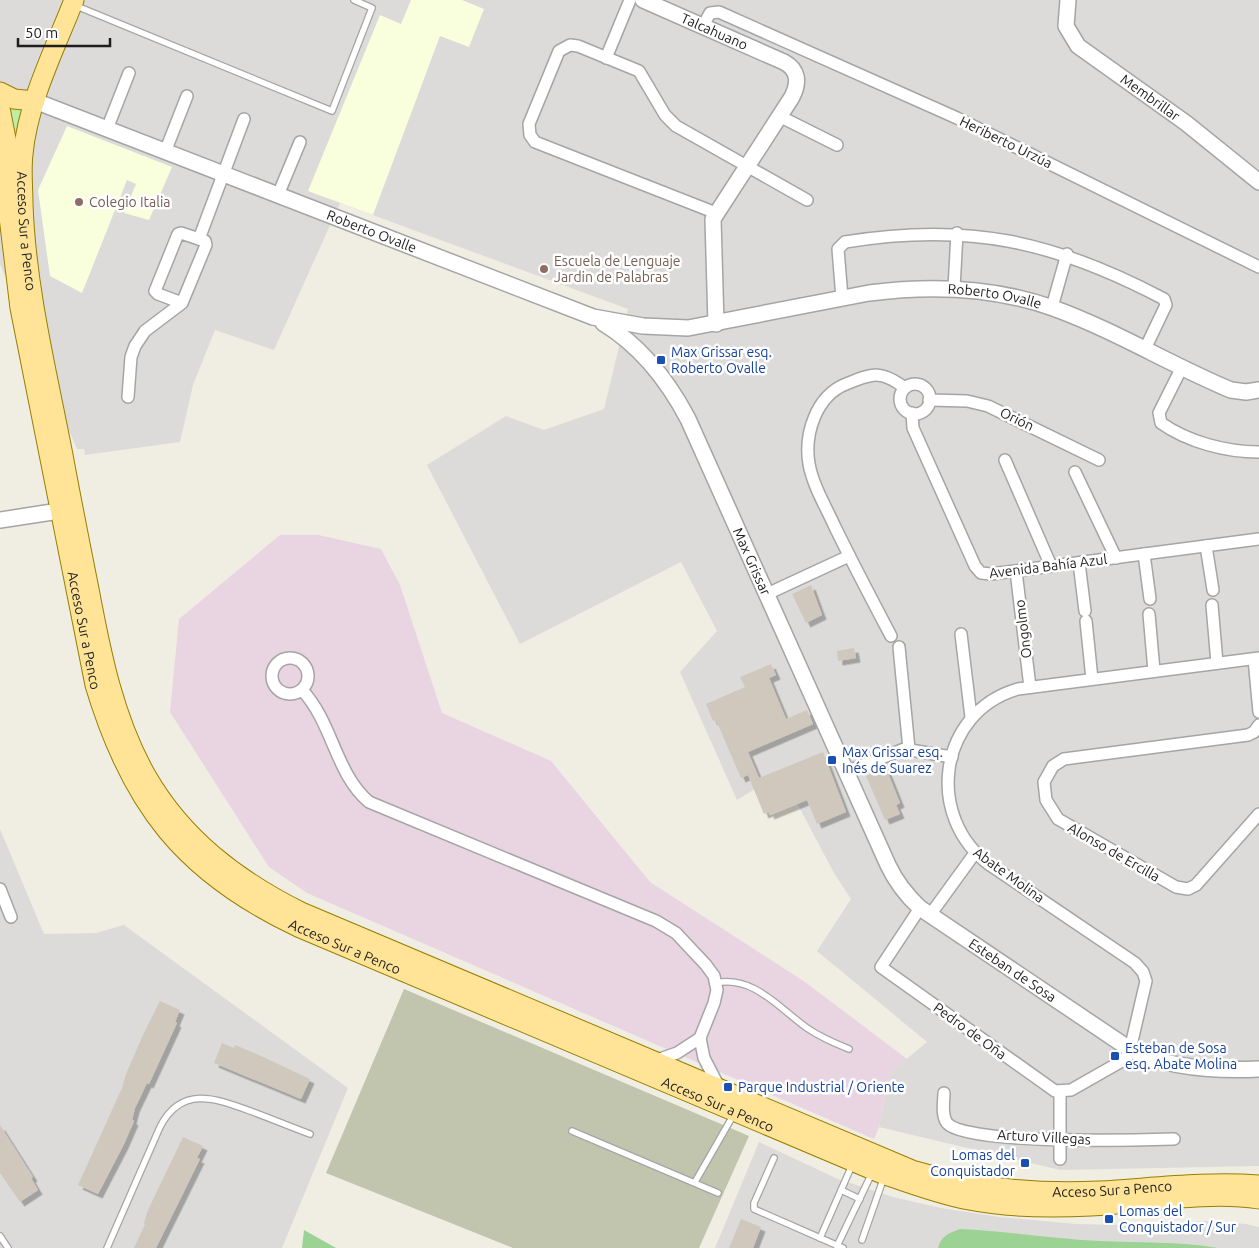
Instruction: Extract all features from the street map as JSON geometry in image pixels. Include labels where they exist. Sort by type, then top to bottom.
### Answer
[{"type":"main road","name":"Acceso Sur a Penco","points":[[73,2],[35,101],[25,138],[22,172],[24,229],[31,290],[104,660],[127,737],[156,792],[180,824],[211,855],[246,881],[282,903],[912,1170],[979,1186],[1047,1192],[1231,1184],[1259,1185]]},
{"type":"main road","points":[[0,92],[14,99],[35,101]]},
{"type":"main road","name":"Acceso Sur a Penco","points":[[0,108],[7,144],[9,217],[20,308],[89,660],[113,740],[126,768],[146,803],[174,840],[205,870],[254,905],[298,927],[854,1162],[968,1200],[1020,1206],[1090,1206],[1231,1196],[1259,1199]]},
{"type":"street","points":[[606,58],[630,0]]},
{"type":"street","name":"Talcahuano","points":[[643,0],[784,62],[793,69],[797,84],[779,116]]},
{"type":"street","name":"Membrillar","points":[[1068,0],[1066,26],[1078,46],[1186,124],[1259,182]]},
{"type":"street","name":"Heriberto Urzúa","points":[[703,26],[713,11],[749,26],[957,118],[1259,267]]},
{"type":"street","points":[[741,43],[749,26]]},
{"type":"street","points":[[716,212],[674,194],[539,145],[532,139],[529,124],[559,51],[566,46],[574,45],[639,71],[665,115],[676,126],[806,200]]},
{"type":"street","points":[[107,129],[129,73]]},
{"type":"street","points":[[165,152],[187,96]]},
{"type":"street","name":"Roberto Ovalle","points":[[35,101],[593,317],[626,324],[688,328],[897,289],[954,288],[999,294],[1052,308],[1232,390],[1246,392],[1259,390]]},
{"type":"street","points":[[716,324],[712,225],[716,212],[779,116],[837,145]]},
{"type":"street","points":[[199,239],[244,119]]},
{"type":"street","points":[[278,195],[300,142]]},
{"type":"street","points":[[128,397],[131,357],[138,341],[151,326],[182,303],[206,245],[206,242],[181,233],[178,234],[156,289],[158,294],[182,303]]},
{"type":"street","points":[[954,288],[957,233]]},
{"type":"street","points":[[842,298],[838,253],[842,244],[903,234],[957,233],[1009,241],[1067,254],[1164,299],[1166,305],[1145,349]]},
{"type":"street","points":[[1052,308],[1067,254]]},
{"type":"street","name":"Max Grissar","points":[[593,317],[621,336],[646,359],[672,392],[688,420],[846,772]]},
{"type":"street","points":[[646,359],[647,341],[660,327]]},
{"type":"street","points":[[1182,367],[1159,413],[1161,423],[1206,444],[1234,450],[1259,452]]},
{"type":"street","points":[[891,636],[818,492],[810,466],[809,438],[817,412],[824,399],[836,389],[872,375],[888,376],[905,388],[914,384],[921,386],[929,393],[930,400],[924,410],[912,413]]},
{"type":"street","name":"Avenida Bahía Azul","points":[[905,388],[900,401],[903,408],[912,413],[913,428],[978,570],[986,574],[1259,539]]},
{"type":"street","name":"Orión","points":[[930,400],[967,401],[988,406],[1100,460]]},
{"type":"street","points":[[1005,460],[1051,566]]},
{"type":"street","points":[[1075,472],[1116,558]]},
{"type":"street","points":[[0,520],[59,511]]},
{"type":"street","points":[[1206,546],[1213,590]]},
{"type":"street","points":[[1144,554],[1150,598]]},
{"type":"street","points":[[767,594],[849,556]]},
{"type":"street","points":[[1079,563],[1092,679]]},
{"type":"street","name":"Ongolmo","points":[[1016,571],[1030,687]]},
{"type":"street","points":[[1212,605],[1217,664]]},
{"type":"street","points":[[1149,614],[1154,671]]},
{"type":"street","points":[[961,634],[971,717]]},
{"type":"street","points":[[899,647],[909,749]]},
{"type":"street","points":[[1256,659],[1259,712]]},
{"type":"street","name":"Abate Molina","points":[[1132,1050],[1146,986],[1145,976],[1140,967],[975,853],[958,829],[952,809],[948,787],[952,757],[959,736],[971,717],[995,698],[1006,692],[1030,687],[1256,659]]},
{"type":"street","points":[[302,690],[320,712],[351,783],[370,802],[663,924],[689,946],[710,970],[716,983],[714,1003],[700,1038],[677,1054],[652,1061]]},
{"type":"street","name":"Alonso de Ercilla","points":[[1259,725],[1254,732],[1248,735],[1064,759],[1048,772],[1044,788],[1049,806],[1065,825],[1176,888],[1184,890],[1196,885],[1259,814]]},
{"type":"street","points":[[846,772],[893,752],[909,749],[952,757]]},
{"type":"street","name":"Esteban de Sosa","points":[[846,772],[892,874],[902,890],[925,911],[1132,1050],[1150,1058],[1186,1066],[1256,1069]]},
{"type":"street","points":[[925,911],[975,853]]},
{"type":"street","points":[[0,890],[11,917]]},
{"type":"street","name":"Pedro de Oña","points":[[925,911],[881,967],[1050,1088],[1060,1092]]},
{"type":"street","points":[[700,1038],[706,1064],[720,1090]]},
{"type":"street","points":[[1060,1159],[1060,1092],[1071,1090],[1122,1061],[1132,1050]]},
{"type":"street","name":"Arturo Villegas","points":[[944,1093],[944,1118],[951,1126],[995,1135],[1060,1141],[1174,1139]]},
{"type":"lane","points":[[73,2],[332,111],[372,8],[354,0]]},
{"type":"lane","points":[[716,983],[733,981],[748,985],[812,1031],[849,1049]]},
{"type":"lane","points":[[108,1248],[160,1127],[168,1114],[180,1104],[196,1098],[215,1099],[310,1134]]},
{"type":"lane","points":[[695,1182],[736,1112]]},
{"type":"lane","points":[[572,1131],[718,1193]]},
{"type":"lane","points":[[774,1158],[754,1203],[754,1209],[840,1247],[860,1199],[880,1172]]},
{"type":"lane","points":[[820,1238],[854,1162]]},
{"type":"lane","points":[[862,1240],[880,1172]]},
{"type":"lane","points":[[841,1190],[860,1199]]},
{"type":"lane","points":[[0,1236],[8,1248]]},
{"type":"shaded area","points":[[0,0],[1259,0],[1259,1166],[1060,1170],[879,1127],[890,1073],[927,1042],[817,951],[851,899],[834,873],[781,773],[737,800],[680,672],[717,631],[681,562],[520,644],[427,465],[506,416],[544,430],[604,409],[628,309],[340,203],[274,350],[215,330],[193,385],[180,442],[85,455],[84,449],[77,449],[0,264]]},
{"type":"shaded area","points":[[411,0],[462,0],[484,9],[469,47],[440,36],[373,215],[308,191],[380,15],[401,24]]},
{"type":"shaded area","name":"Colegio Italia","points":[[67,126],[172,167],[149,220],[124,213],[136,184],[127,180],[82,293],[50,276],[38,190]]},
{"type":"shaded area","points":[[280,535],[318,535],[381,549],[400,585],[442,713],[551,761],[650,882],[805,982],[907,1059],[890,1073],[879,1127],[874,1139],[307,893],[269,867],[170,712],[179,619]]},
{"type":"shaded area","points":[[0,829],[44,934],[96,933],[124,925],[348,1088],[282,1248],[0,1248]]},
{"type":"shaded area","points":[[404,989],[749,1136],[699,1248],[513,1248],[326,1173]]},
{"type":"shaded area","points":[[759,1142],[838,1179],[893,1197],[941,1208],[999,1217],[1076,1224],[1120,1225],[1207,1221],[1246,1224],[1259,1227],[1259,1248],[715,1248]]},
{"type":"green space","points":[[26,105],[13,136],[8,106]]},
{"type":"green space","points":[[960,1229],[1081,1240],[1173,1243],[1218,1248],[938,1248],[946,1236]]},
{"type":"green space","points":[[304,1230],[336,1248],[302,1248]]},
{"type":"building","points":[[811,585],[822,615],[806,623],[792,594]]},
{"type":"building","points":[[854,648],[856,658],[838,661],[837,651]]},
{"type":"building","points":[[771,664],[776,675],[769,678],[786,719],[807,710],[813,724],[748,752],[759,778],[823,752],[846,812],[817,824],[807,800],[770,815],[769,812],[764,814],[748,775],[741,778],[716,720],[713,721],[706,704],[745,687],[740,677]]},
{"type":"building","points":[[886,768],[900,803],[896,805],[900,814],[885,820],[866,776]]},
{"type":"building","points":[[160,1001],[180,1010],[175,1022],[177,1023],[149,1084],[147,1083],[135,1108],[132,1120],[134,1121],[124,1144],[98,1194],[78,1185],[122,1088],[143,1035]]},
{"type":"building","points":[[222,1043],[234,1048],[235,1045],[310,1079],[301,1099],[214,1063]]},
{"type":"building","points":[[0,1125],[33,1177],[31,1178],[38,1190],[20,1202],[0,1173]]},
{"type":"building","points":[[183,1137],[203,1146],[197,1158],[200,1159],[156,1248],[134,1248],[145,1224],[148,1210]]},
{"type":"building","points":[[741,1219],[761,1227],[753,1248],[729,1248]]},
{"type":"place","name":"Colegio Italia","points":[[79,202]]},
{"type":"place","name":"Escuela de Lenguaje Jardin de Palabras","points":[[544,269]]},
{"type":"place","name":"Max Grissar esq. Roberto Ovalle","points":[[661,360]]},
{"type":"place","name":"Max Grissar esq. Inés de Suarez","points":[[832,760]]},
{"type":"place","name":"Esteban de Sosa esq. Abate Molina","points":[[1115,1056]]},
{"type":"place","name":"Parque Industrial / Oriente","points":[[728,1087]]},
{"type":"place","name":"Lomas del Conquistador","points":[[1025,1163]]},
{"type":"place","name":"Lomas del Conquistador / Sur","points":[[1109,1219]]}]
